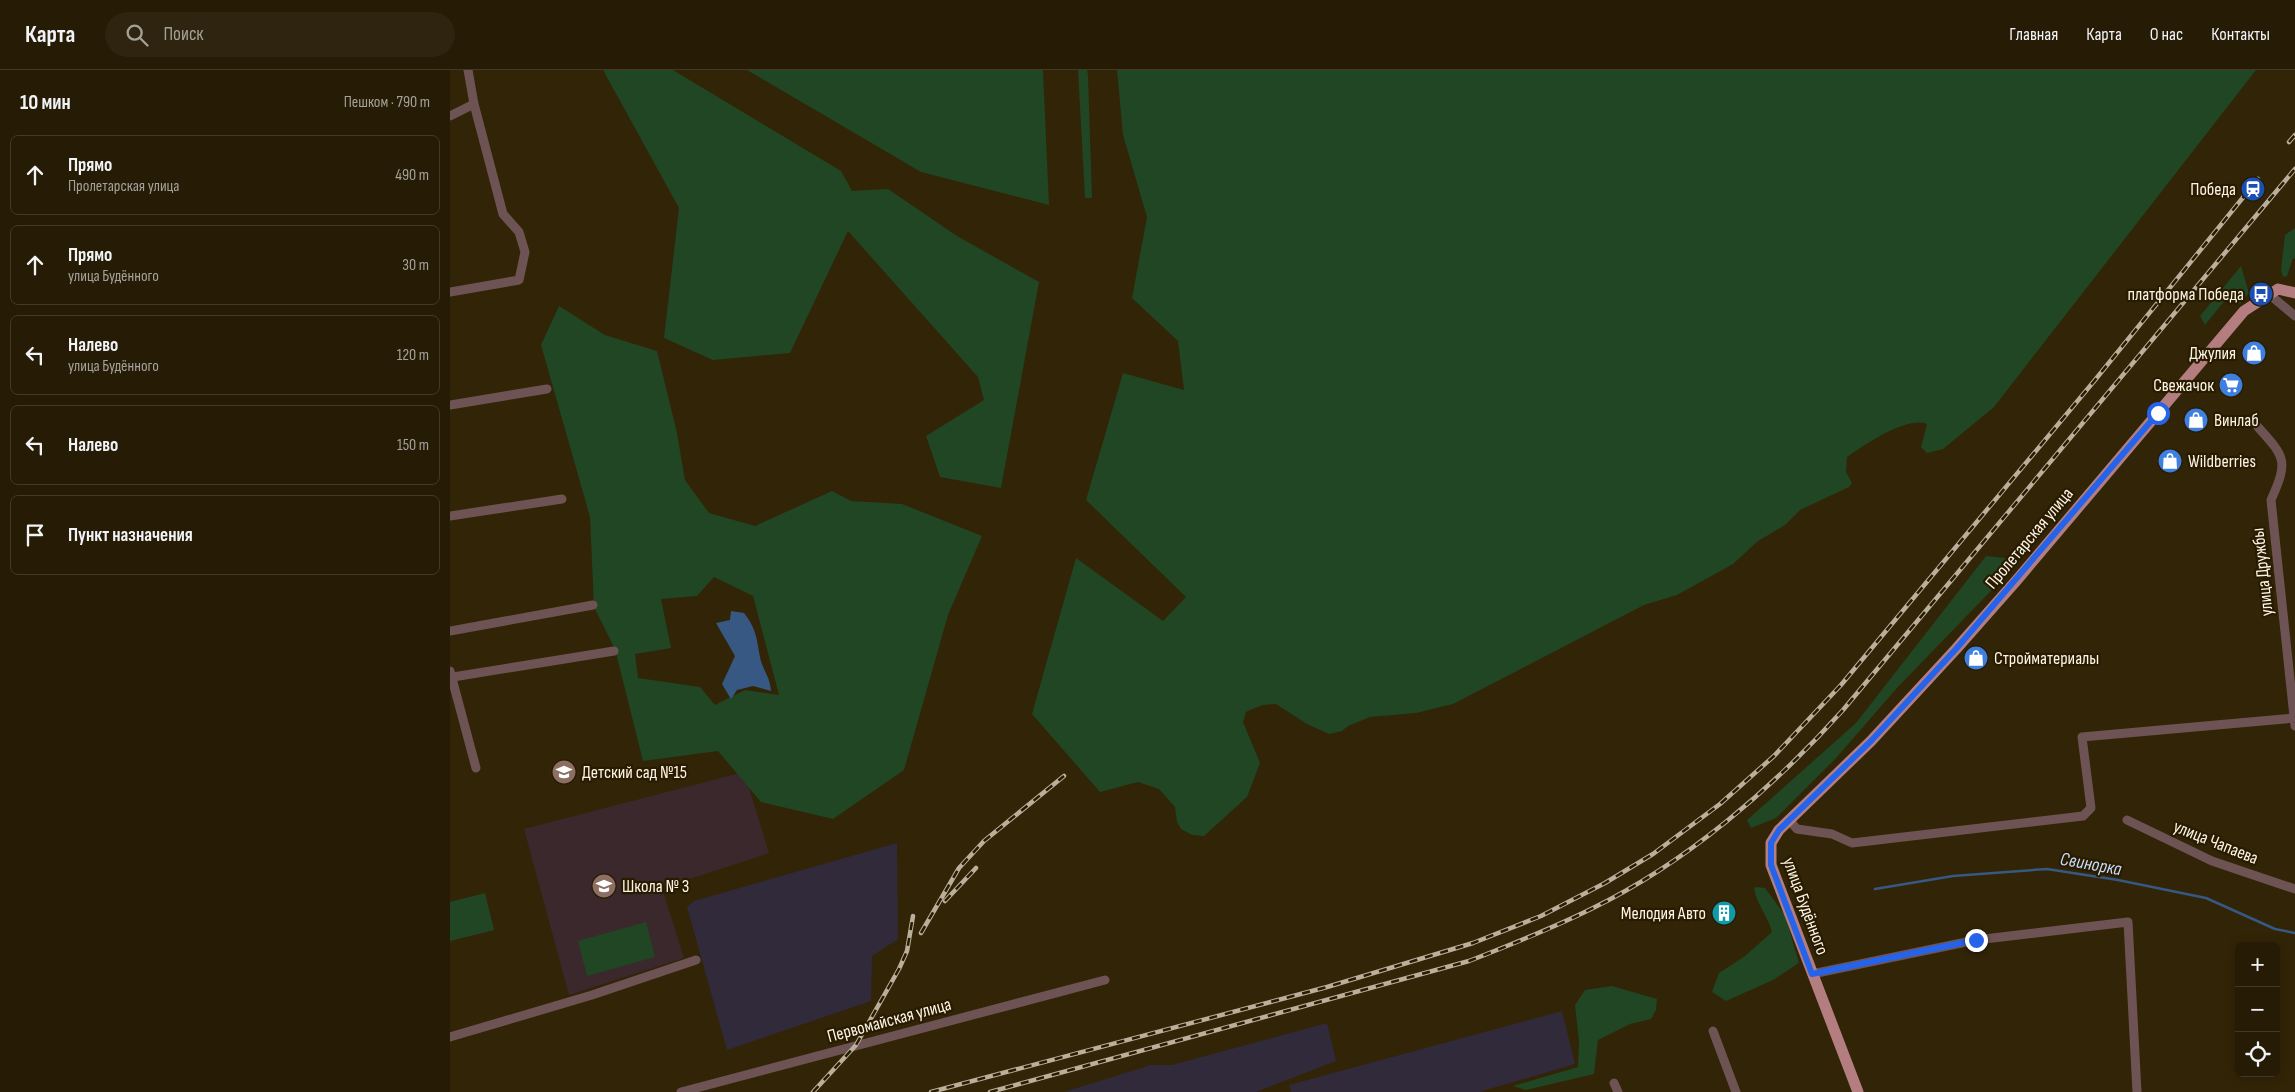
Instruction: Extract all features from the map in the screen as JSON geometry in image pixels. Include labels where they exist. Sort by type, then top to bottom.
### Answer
[{"type":"main road","name":"Пролетарская улица","points":[[1789,820],[1871,741],[1962,642],[2244,311],[2278,289],[2295,293]]},
{"type":"main road","name":"улица Будённого","points":[[1789,820],[1773,839],[1769,856],[1858,1092]]},
{"type":"street","points":[[450,292],[519,280],[524,252],[519,232],[503,214],[474,104],[468,70]]},
{"type":"street","points":[[450,116],[474,104]]},
{"type":"street","points":[[2270,295],[2295,316]]},
{"type":"street","points":[[450,405],[547,390]]},
{"type":"street","name":"улица Дружбы","points":[[2256,426],[2278,450],[2283,468],[2271,500],[2295,721]]},
{"type":"street","points":[[450,516],[562,499]]},
{"type":"street","points":[[450,631],[593,605]]},
{"type":"street","points":[[476,768],[451,674],[614,651]]},
{"type":"street","points":[[1789,820],[1797,829],[1832,834],[1852,843],[2083,816],[2091,808],[2082,737],[2295,721]]},
{"type":"street","name":"улица Чапаева","points":[[2127,820],[2212,861],[2295,889]]},
{"type":"street","points":[[1812,974],[1976,940],[2128,922],[2137,1092]]},
{"type":"street","points":[[450,1037],[592,995],[696,960]]},
{"type":"street","name":"Первомайская улица","points":[[681,1092],[1105,980]]},
{"type":"street","points":[[1713,1031],[1736,1092]]},
{"type":"shaded area","name":"Школа № 3","points":[[744,772],[769,853],[662,888],[684,958],[569,995],[524,829]]},
{"type":"shaded area","points":[[897,843],[898,939],[872,956],[871,1001],[727,1050],[687,907],[694,901]]},
{"type":"shaded area","points":[[1562,1011],[1575,1064],[1479,1092],[1291,1092],[1289,1085]]},
{"type":"shaded area","points":[[1327,1023],[1336,1061],[1256,1092],[1064,1092],[1151,1065],[1172,1065]]},
{"type":"green space","points":[[603,70],[673,70],[841,171],[852,191],[888,189],[957,236],[1039,282],[1001,488],[940,477],[926,436],[984,400],[978,377],[848,231],[790,353],[713,360],[664,338],[679,208]]},
{"type":"green space","points":[[747,70],[1043,70],[1049,205],[921,172]]},
{"type":"green space","points":[[1078,70],[1087,70],[1088,75],[1092,198],[1085,198]]},
{"type":"green space","points":[[1117,70],[2256,70],[1994,407],[1943,449],[1927,453],[1921,447],[1927,424],[1908,424],[1886,433],[1847,457],[1846,472],[1852,483],[1849,487],[1800,510],[1785,525],[1758,541],[1733,564],[1677,595],[1644,605],[1453,704],[1416,713],[1370,717],[1348,726],[1342,731],[1329,734],[1307,724],[1276,704],[1263,705],[1246,712],[1243,722],[1260,763],[1247,797],[1204,836],[1192,835],[1181,829],[1177,822],[1175,807],[1159,789],[1138,782],[1100,792],[1032,714],[1076,558],[1163,621],[1186,597],[1086,500],[1123,373],[1184,390],[1178,341],[1132,298],[1147,217],[1123,135]]},
{"type":"green space","points":[[2295,228],[2295,259],[2293,258],[2287,276],[2283,277],[2281,270],[2285,235]]},
{"type":"green space","points":[[2241,266],[2249,293],[2240,304],[2230,294],[2205,325],[2200,316]]},
{"type":"green space","points":[[559,306],[605,335],[657,351],[677,433],[685,480],[709,513],[755,526],[832,491],[851,501],[902,504],[982,536],[948,615],[904,770],[833,819],[761,802],[718,751],[643,761],[615,649],[594,607],[590,517],[541,345]],"holes":[[[714,577],[753,596],[779,695],[745,690],[715,705],[700,687],[638,678],[635,654],[671,648],[661,599],[697,596]]]},
{"type":"green space","points":[[1986,556],[2005,558],[2014,567],[1896,689],[1837,757],[1776,818],[1751,828],[1747,820],[1856,723]]},
{"type":"green space","points":[[1756,887],[1765,888],[1785,915],[1799,963],[1773,980],[1726,1001],[1712,992],[1719,973],[1745,956],[1772,932],[1755,895],[1754,889]]},
{"type":"green space","points":[[485,893],[494,930],[450,941],[450,902]]},
{"type":"green space","points":[[646,922],[655,957],[587,976],[578,941]]},
{"type":"green space","points":[[1612,986],[1657,999],[1656,1010],[1651,1019],[1630,1024],[1598,1040],[1594,1074],[1526,1090],[1513,1086],[1578,1067],[1579,1041],[1575,1005],[1585,990]]},
{"type":"water","points":[[731,611],[744,613],[754,629],[761,661],[771,691],[753,686],[737,690],[731,699],[722,684],[735,656],[716,623],[730,620]]},
{"type":"waterway","name":"Свинорка","points":[[1875,889],[1953,876],[2047,869],[2118,880],[2206,898],[2275,929],[2295,933]]},
{"type":"railway","points":[[2289,142],[2295,135]]},
{"type":"railway","points":[[990,1092],[1469,961],[1546,930],[1591,909],[1661,869],[1694,846],[1758,795],[1843,710],[2295,169]]},
{"type":"railway","points":[[931,1092],[1327,987],[1473,943],[1541,916],[1605,883],[1653,854],[1720,804],[1774,756],[1841,685],[2095,380],[2258,179]]},
{"type":"railway","points":[[921,933],[959,868],[984,841],[1064,776]]},
{"type":"railway","points":[[945,901],[976,868]]},
{"type":"railway","points":[[813,1092],[856,1045],[899,969],[907,951],[913,916]]},
{"type":"place","name":"Победа","points":[[2253,189]]},
{"type":"place","name":"платформа Победа","points":[[2261,294]]},
{"type":"place","name":"Джулия","points":[[2254,353]]},
{"type":"place","name":"Свежачок","points":[[2231,385]]},
{"type":"place","name":"Винлаб","points":[[2196,420]]},
{"type":"place","name":"Wildberries","points":[[2170,461]]},
{"type":"place","name":"Стройматериалы","points":[[1976,658]]},
{"type":"place","name":"Детский сад №15","points":[[564,772]]},
{"type":"place","name":"Школа № 3","points":[[604,886]]},
{"type":"place","name":"Мелодия Авто","points":[[1724,913]]},
{"type":"route","points":[[1976,940],[1812,974],[1771,865],[1769,856],[1771,843],[1779,830],[1871,741],[1956,649],[2158,413]]}]
